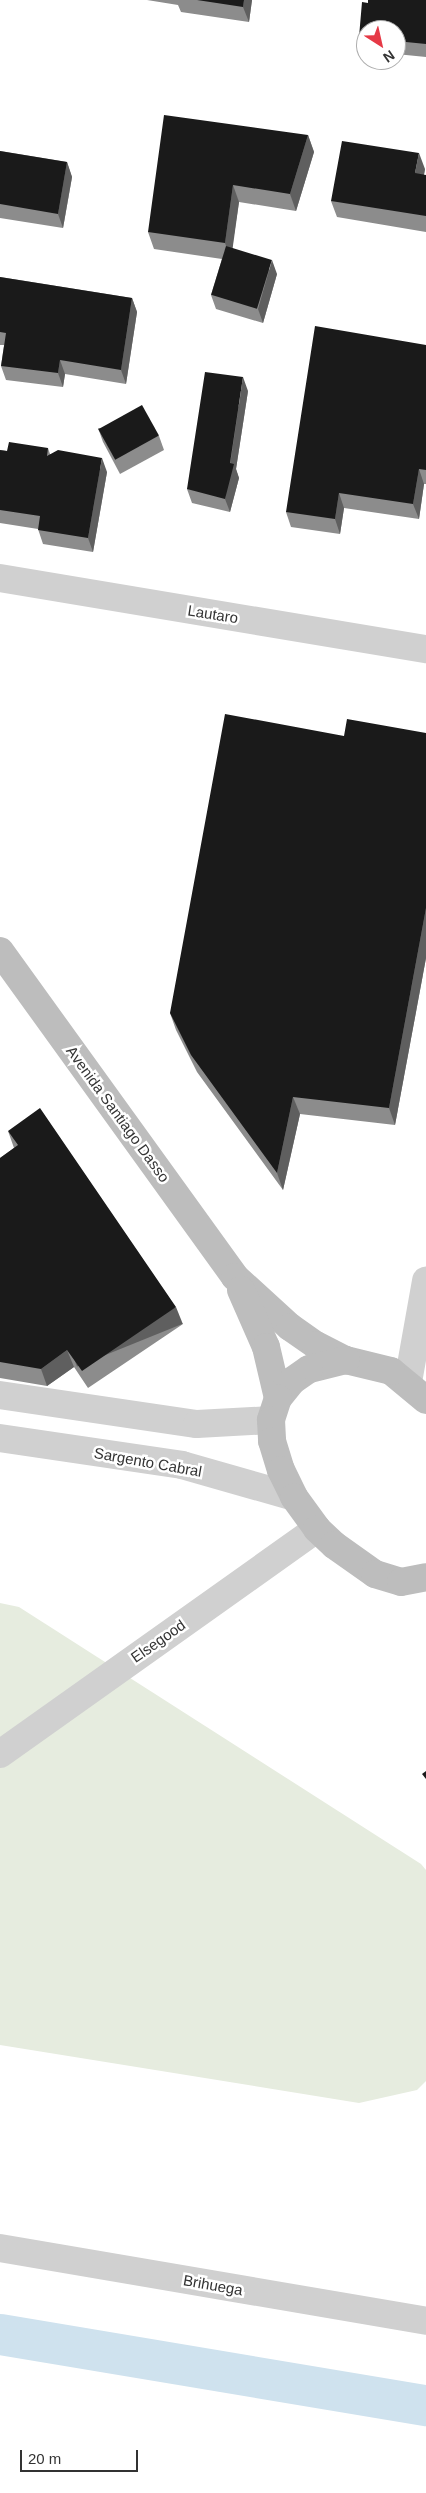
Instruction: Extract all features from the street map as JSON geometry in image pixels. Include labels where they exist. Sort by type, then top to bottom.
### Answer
[{"type":"main road","name":"Avenida Santiago Dasso","points":[[0,951],[235,1277],[266,1348],[275,1409],[272,1441],[294,1497],[317,1528],[356,1562],[375,1574],[414,1580],[426,1599]]},
{"type":"main road","name":"Avenida Santiago Dasso","points":[[235,1277],[290,1326],[316,1345],[346,1360],[390,1371],[417,1391]]},
{"type":"main road","name":"Avenida Santiago Dasso","points":[[275,1409],[292,1381],[309,1368],[346,1360]]},
{"type":"street","name":"Lautaro","points":[[0,578],[426,649]]},
{"type":"street","points":[[417,1391],[426,1281]]},
{"type":"street","points":[[0,1395],[197,1424],[275,1409]]},
{"type":"street","name":"Sargento Cabral","points":[[0,1438],[182,1465],[294,1497]]},
{"type":"street","name":"Elsegood","points":[[0,1754],[317,1528]]},
{"type":"street","name":"Brihuega","points":[[0,2248],[426,2321]]},
{"type":"shaded area","points":[[0,1603],[19,1607],[421,1864],[426,1870],[426,2081],[417,2090],[359,2103],[0,2045]]},
{"type":"building","points":[[197,0],[244,0],[243,7]]},
{"type":"building","points":[[368,0],[426,0],[426,44],[406,42],[406,20],[360,20],[362,2],[368,3]]},
{"type":"building","points":[[164,115],[308,135],[290,194],[233,185],[225,243],[148,232]]},
{"type":"building","points":[[342,141],[419,153],[415,173],[426,175],[426,216],[331,201]]},
{"type":"building","points":[[0,151],[67,162],[58,214],[0,204]]},
{"type":"building","points":[[226,246],[272,260],[257,309],[211,295]]},
{"type":"building","points":[[0,277],[132,298],[121,370],[60,360],[58,373],[1,366],[6,333],[0,332]]},
{"type":"building","points":[[315,326],[426,345],[426,470],[419,469],[413,504],[339,493],[335,519],[286,512]]},
{"type":"building","points":[[205,372],[243,377],[230,463],[234,464],[225,499],[187,489]]},
{"type":"building","points":[[142,405],[159,436],[115,460],[98,429]]},
{"type":"building","points":[[9,442],[48,448],[47,456],[58,450],[102,458],[88,538],[38,530],[40,516],[0,510],[0,450],[7,451]]},
{"type":"building","points":[[225,714],[344,736],[347,719],[426,733],[426,908],[389,1108],[293,1097],[277,1173],[191,1055],[170,1013]]},
{"type":"building","points":[[40,1108],[176,1307],[82,1371],[67,1350],[41,1369],[0,1362],[0,1158],[18,1145],[8,1131]]},
{"type":"building","points":[[426,1771],[426,1779],[422,1774]]},
{"type":"waterway","points":[[0,2334],[426,2405]]}]
